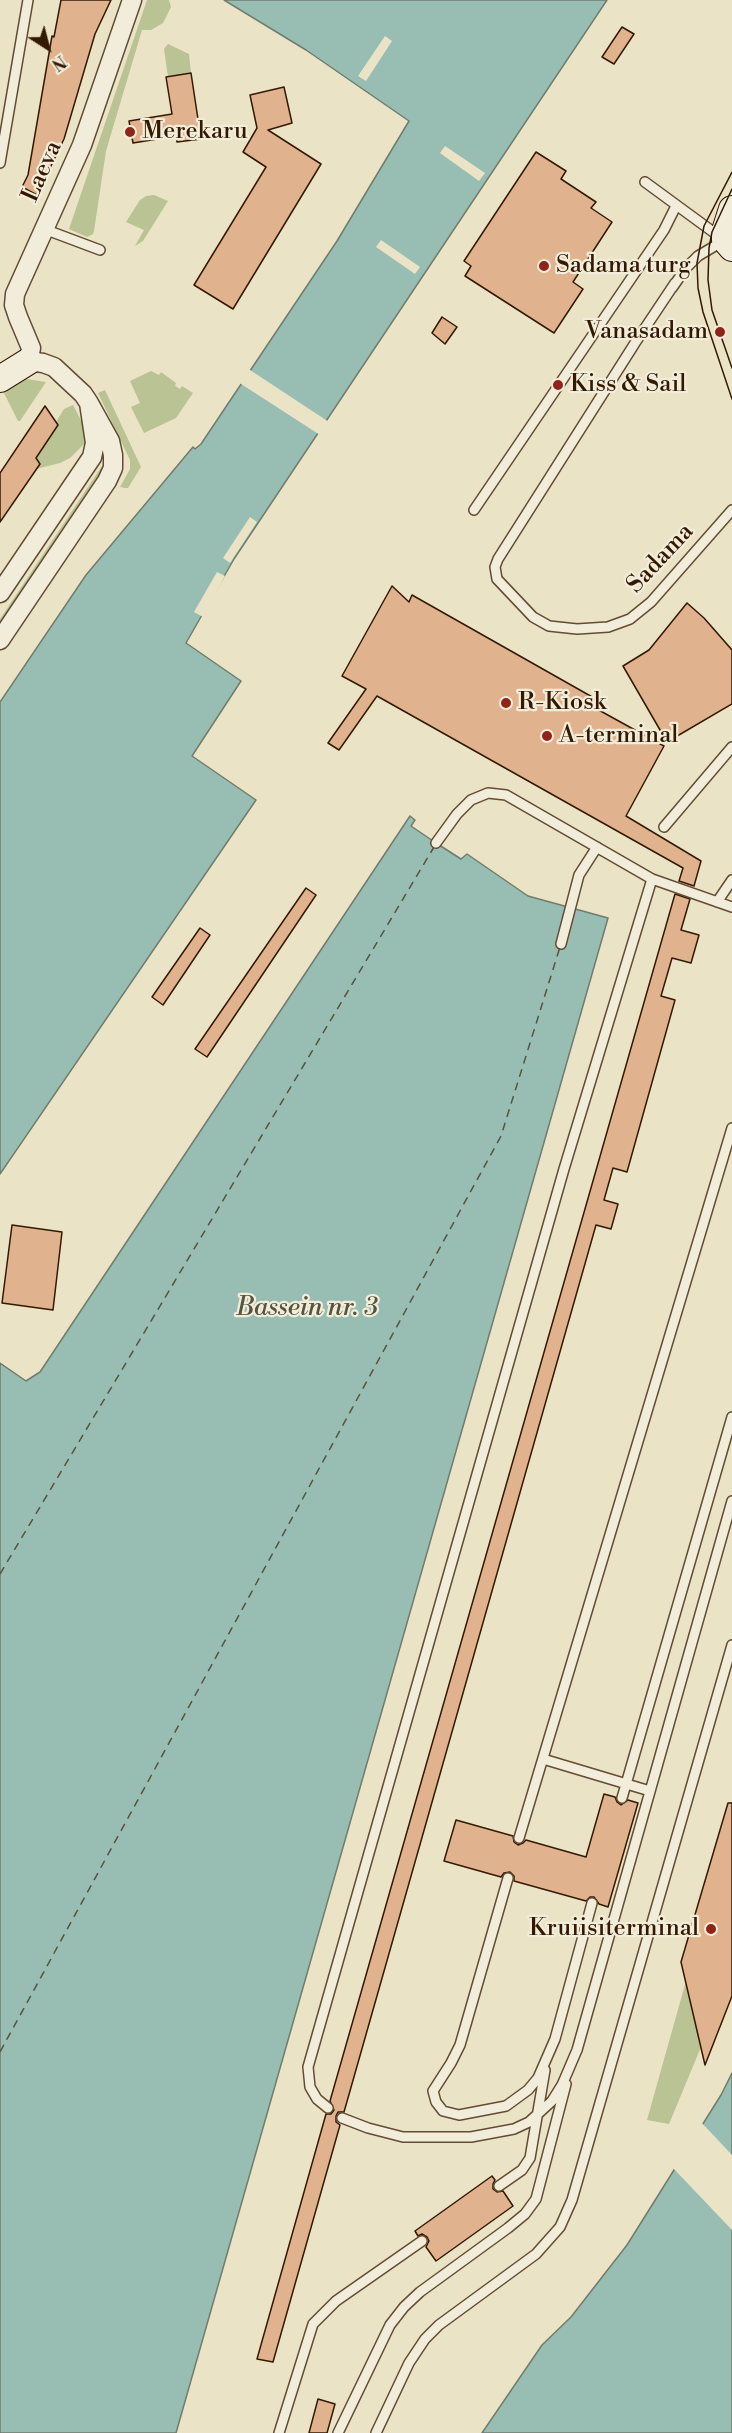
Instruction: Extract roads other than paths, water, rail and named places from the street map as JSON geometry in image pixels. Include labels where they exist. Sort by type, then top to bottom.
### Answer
[{"type":"street","name":"Laeva","points":[[29,361],[31,348],[14,305],[15,294],[82,145],[132,0]]},
{"type":"street","points":[[728,244],[726,223],[732,209]]},
{"type":"street","points":[[0,379],[29,361]]},
{"type":"street","points":[[0,366],[29,361],[54,367],[77,387],[89,403],[110,441],[113,455],[112,468],[107,481],[0,640]]},
{"type":"street","points":[[0,593],[92,457],[95,443],[89,403]]},
{"type":"lane","points":[[0,163],[28,0]]},
{"type":"lane","points":[[645,182],[728,244]]},
{"type":"lane","points":[[474,510],[664,230],[676,206]]},
{"type":"lane","points":[[44,229],[100,249]]},
{"type":"lane","points":[[528,511],[675,283],[698,256],[728,244]]},
{"type":"lane","name":"Sadama","points":[[675,283],[603,392],[498,560],[495,567],[497,579],[533,617],[549,626],[577,629],[608,627],[630,619],[665,588],[732,510]]},
{"type":"lane","points":[[664,827],[732,747]]},
{"type":"lane","points":[[436,843],[457,814],[471,800],[488,793],[506,795],[652,879],[732,907]]},
{"type":"lane","points":[[561,944],[579,875],[597,847]]},
{"type":"lane","points":[[328,2108],[317,2099],[310,2087],[308,2067],[561,1180],[652,879]]},
{"type":"lane","points":[[717,902],[732,880]]},
{"type":"lane","points":[[519,1838],[732,1128]]},
{"type":"lane","points":[[622,1798],[732,1417]]},
{"type":"lane","points":[[338,2433],[390,2325],[404,2307],[420,2292],[508,2228],[525,2214],[536,2199],[570,2068],[732,1501]]},
{"type":"lane","points":[[376,2433],[409,2363],[425,2339],[439,2325],[536,2254],[560,2227],[572,2200],[732,1645]]},
{"type":"lane","points":[[543,1759],[650,1791]]},
{"type":"lane","points":[[508,1878],[460,2045],[433,2091],[436,2102],[443,2111],[459,2115],[506,2106],[528,2090],[547,2062]]},
{"type":"lane","points":[[499,2186],[522,2170],[530,2158],[547,2062],[592,1903]]},
{"type":"lane","points":[[342,2118],[368,2128],[403,2137],[471,2137],[514,2129],[529,2122],[552,2101],[570,2068]]},
{"type":"lane","points":[[279,2433],[313,2324],[336,2301],[422,2241]]},
{"type":"water","points":[[224,0],[607,0],[234,559],[186,643],[241,681],[192,756],[256,800],[0,1174],[0,702],[86,575],[193,447],[195,449],[201,444],[337,241],[409,121],[306,50]]},
{"type":"water","name":"Bassein nr. 3","points":[[410,816],[415,820],[411,826],[436,843],[461,859],[467,854],[528,896],[608,918],[176,2433],[0,2433],[0,1363],[26,1381],[40,1372]]},
{"type":"water","points":[[732,2073],[732,2433],[482,2433],[542,2345],[571,2317],[627,2245],[721,2095]]},
{"type":"tram line","points":[[732,172],[704,226],[697,263],[698,288],[703,312],[732,399]]},
{"type":"tram line","points":[[732,189],[712,232],[708,280],[712,310],[732,368]]},
{"type":"place","name":"Merekaru","points":[[130,132]]},
{"type":"place","name":"Sadama turg","points":[[544,266]]},
{"type":"place","name":"Vanasadam","points":[[720,332]]},
{"type":"place","name":"Kiss & Sail","points":[[558,385]]},
{"type":"place","name":"R-Kiosk","points":[[506,703]]},
{"type":"place","name":"A-terminal","points":[[547,736]]},
{"type":"place","name":"Kruiisiterminal","points":[[711,1929]]}]
